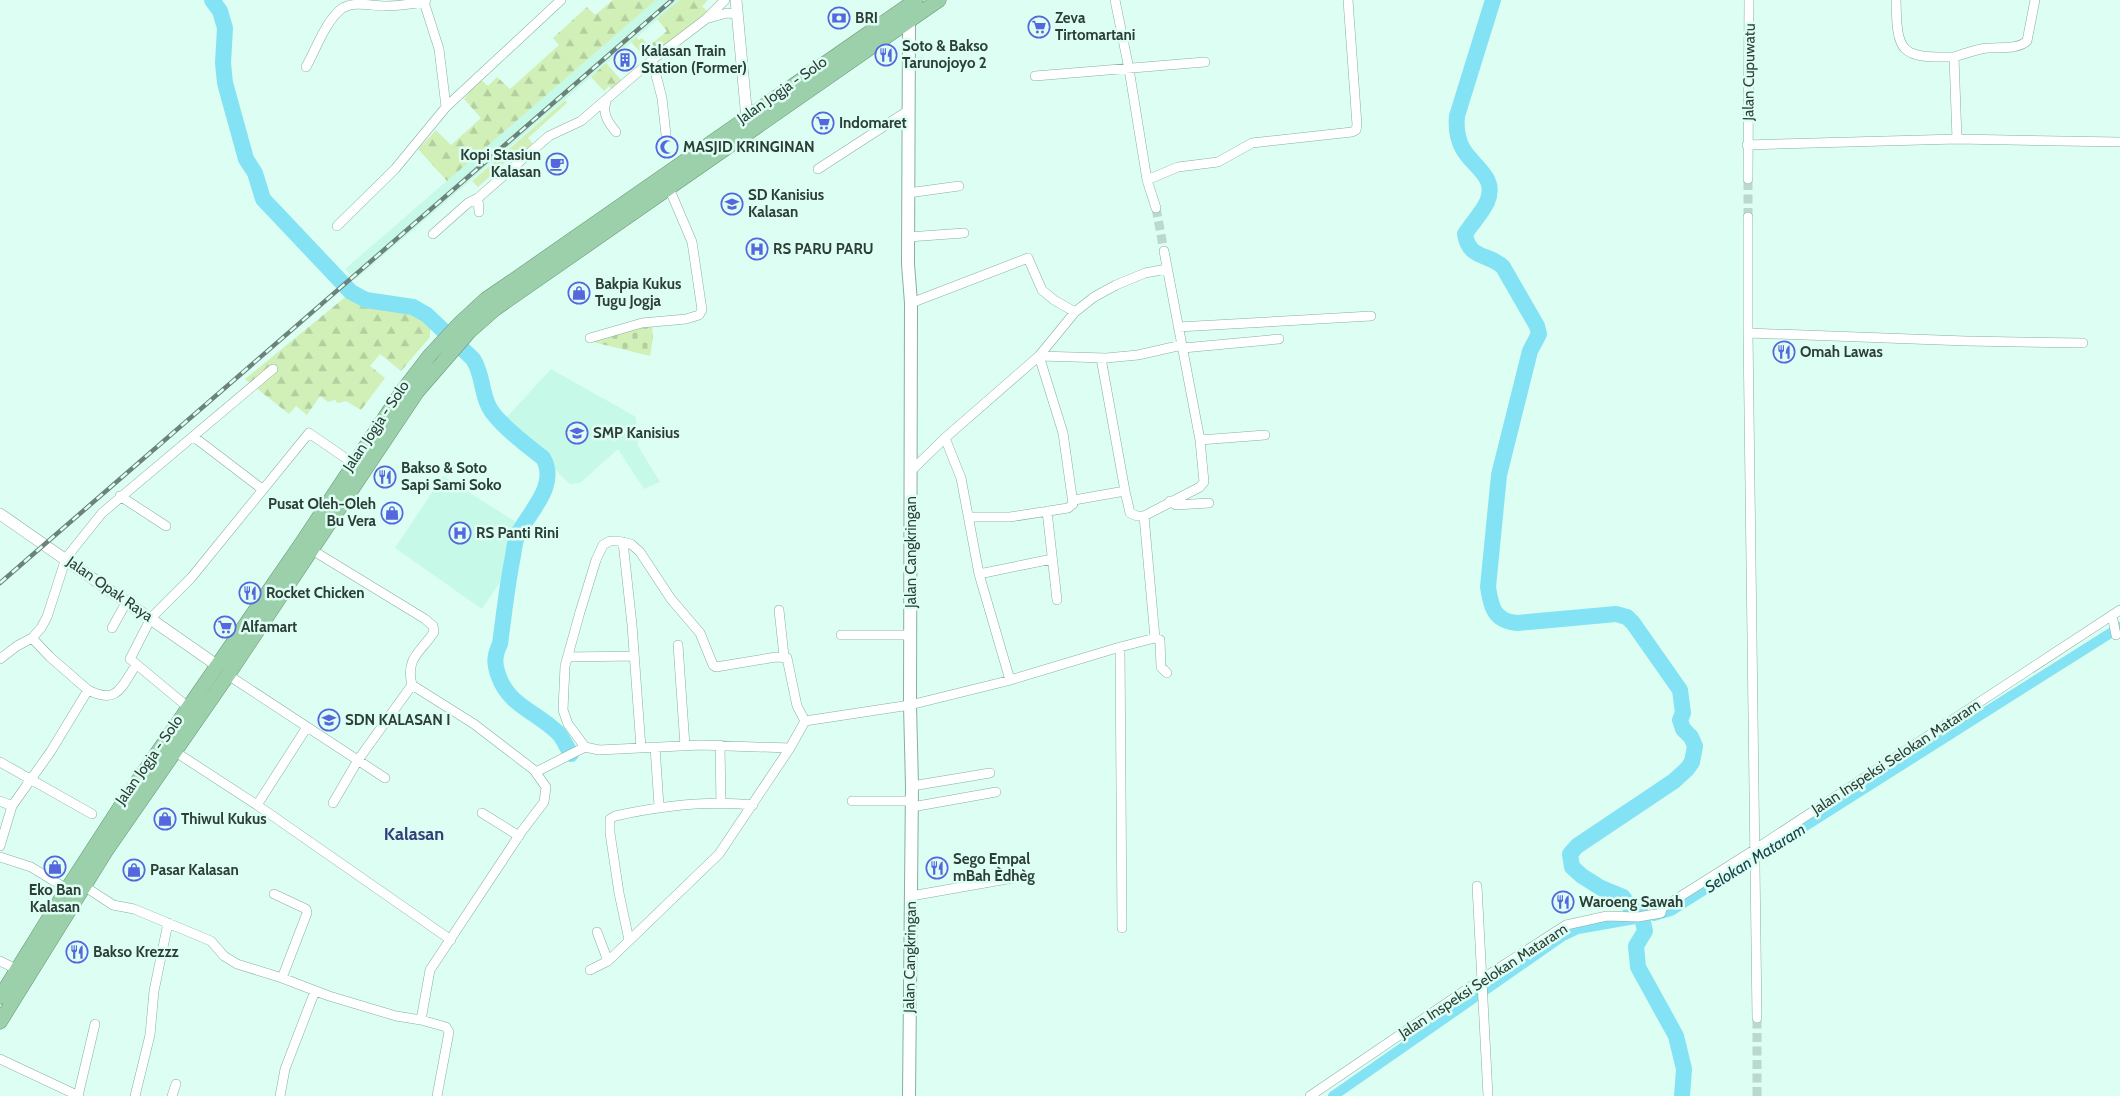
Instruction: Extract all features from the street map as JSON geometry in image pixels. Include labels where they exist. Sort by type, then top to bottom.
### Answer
[{"type":"highway","name":"Jalan Jogja - Solo","points":[[905,16],[916,0]]},
{"type":"highway","name":"Jalan Jogja - Solo","points":[[0,1022],[175,742],[403,390],[436,359],[464,328],[486,299],[751,124],[905,16],[939,0]]},
{"type":"highway","name":"Jalan Jogja - Solo","points":[[464,328],[669,188],[751,124]]},
{"type":"highway","name":"Jalan Jogja - Solo","points":[[0,997],[66,889],[175,742],[189,708],[223,670],[312,550],[418,392],[436,359]]},
{"type":"main road","name":"Jalan Cangkringan","points":[[905,16],[909,110],[908,264],[911,303],[912,470],[910,705],[912,804],[909,1096]]},
{"type":"street","points":[[337,226],[395,169],[446,107],[561,0]]},
{"type":"street","points":[[433,234],[468,202],[478,198],[549,136],[581,121],[652,60],[706,19],[725,0]]},
{"type":"street","points":[[736,0],[751,124]]},
{"type":"street","points":[[1115,0],[1129,69],[1147,180],[1156,208]]},
{"type":"street","points":[[1147,180],[1178,167],[1218,162],[1252,143],[1356,130],[1348,0]]},
{"type":"street","name":"Jalan Cupuwatu","points":[[1748,179],[1749,0]]},
{"type":"street","points":[[1896,0],[1898,37],[1903,48],[1916,55],[1954,57],[1980,49],[2015,46],[2027,41],[2035,0]]},
{"type":"street","points":[[306,67],[339,10],[351,4],[369,2],[384,6],[425,1],[440,49],[446,107]]},
{"type":"street","points":[[706,19],[727,13],[737,14]]},
{"type":"street","points":[[1954,57],[1957,139]]},
{"type":"street","points":[[652,60],[662,98],[666,135]]},
{"type":"street","points":[[1035,76],[1205,62]]},
{"type":"street","points":[[607,99],[604,106],[604,114],[616,132]]},
{"type":"street","points":[[818,169],[909,110]]},
{"type":"street","points":[[1747,145],[1957,139],[2120,142]]},
{"type":"street","points":[[908,194],[959,186]]},
{"type":"street","points":[[590,338],[642,323],[686,319],[699,315],[702,310],[692,242],[669,188]]},
{"type":"street","points":[[478,198],[478,212]]},
{"type":"street","points":[[1748,217],[1757,1018]]},
{"type":"street","points":[[908,237],[964,232]]},
{"type":"street","points":[[1101,358],[1130,513],[1144,516],[1203,484],[1200,440],[1164,250]]},
{"type":"street","points":[[911,303],[1028,258],[1042,290],[1054,300],[1075,312]]},
{"type":"street","points":[[912,470],[945,438],[1039,356],[1075,312],[1094,297],[1145,273],[1167,269]]},
{"type":"street","points":[[1178,327],[1370,316]]},
{"type":"street","points":[[1748,334],[2083,343]]},
{"type":"street","points":[[1039,356],[1101,358],[1138,355],[1183,347],[1279,339]]},
{"type":"street","points":[[968,516],[1010,517],[1071,507],[1074,500],[1063,433],[1039,356]]},
{"type":"street","points":[[0,659],[17,646],[32,638],[47,617],[66,558],[102,513],[273,369]]},
{"type":"street","points":[[189,708],[136,665],[130,657],[151,618],[191,578],[309,433],[354,464]]},
{"type":"street","points":[[1200,440],[1265,435]]},
{"type":"street","points":[[194,437],[262,489]]},
{"type":"street","points":[[945,438],[961,478],[980,574],[1010,680]]},
{"type":"street","points":[[1074,500],[1125,491]]},
{"type":"street","points":[[120,496],[166,526]]},
{"type":"street","points":[[1170,501],[1176,505],[1209,503]]},
{"type":"street","points":[[1047,511],[1057,600]]},
{"type":"street","name":"Jalan Opak Raya","points":[[0,514],[66,558],[223,670]]},
{"type":"street","points":[[1144,516],[1155,638]]},
{"type":"street","points":[[585,747],[568,724],[563,710],[565,666],[590,576],[603,545],[610,542],[623,542],[631,544],[640,552],[671,599],[696,628],[713,664],[716,666],[784,656]]},
{"type":"street","points":[[623,542],[642,748]]},
{"type":"street","points":[[312,550],[425,619],[433,626],[434,632],[411,663],[409,670],[412,686],[358,760],[333,804]]},
{"type":"street","points":[[980,574],[1052,559]]},
{"type":"street","points":[[112,628],[127,602]]},
{"type":"street","points":[[779,610],[784,656],[789,660],[797,706],[805,721]]},
{"type":"street","points":[[2115,615],[2116,635]]},
{"type":"street","name":"Jalan Inspeksi Selokan Mataram","points":[[1310,1096],[1482,983],[1566,925],[1607,916],[1638,917],[1661,914],[1662,908],[1754,852],[2115,615]]},
{"type":"street","points":[[841,635],[911,635]]},
{"type":"street","points":[[32,638],[50,657],[88,690],[100,696],[116,694],[136,665]]},
{"type":"street","points":[[805,721],[910,705],[1010,680],[1120,646],[1155,638],[1160,640],[1161,667],[1167,673]]},
{"type":"street","points":[[678,645],[685,746]]},
{"type":"street","points":[[1120,646],[1122,928]]},
{"type":"street","points":[[568,657],[634,656]]},
{"type":"street","points":[[223,670],[384,778]]},
{"type":"street","points":[[412,686],[474,724],[536,772],[546,786],[544,802],[430,970],[421,1020]]},
{"type":"street","points":[[0,846],[12,806],[51,751],[88,690]]},
{"type":"street","points":[[590,970],[608,961],[719,854],[790,748],[805,721]]},
{"type":"street","points":[[257,805],[307,727]]},
{"type":"street","points":[[175,742],[257,805],[452,940]]},
{"type":"street","points":[[536,772],[585,747],[599,750],[720,745],[790,748]]},
{"type":"street","points":[[720,745],[721,804]]},
{"type":"street","points":[[655,747],[659,806]]},
{"type":"street","points":[[0,762],[92,814]]},
{"type":"street","points":[[912,786],[990,773]]},
{"type":"street","points":[[852,802],[912,804],[996,792]]},
{"type":"street","points":[[0,801],[12,806]]},
{"type":"street","points":[[629,940],[610,833],[610,819],[615,816],[657,808],[659,806],[753,805]]},
{"type":"street","points":[[482,812],[520,836]]},
{"type":"street","points":[[0,857],[31,867],[66,889]]},
{"type":"street","points":[[911,896],[1013,878]]},
{"type":"street","points":[[84,886],[113,905],[134,909],[211,941],[224,956],[237,964],[396,1016],[446,1027],[450,1032],[437,1096]]},
{"type":"street","points":[[1477,886],[1488,1096]]},
{"type":"street","points":[[274,894],[306,909],[307,914],[282,978]]},
{"type":"street","points":[[134,1096],[150,1035],[154,991],[168,923]]},
{"type":"street","points":[[596,932],[608,961]]},
{"type":"street","points":[[0,961],[18,970]]},
{"type":"street","points":[[280,1096],[285,1069],[315,991]]},
{"type":"street","points":[[0,1059],[78,1096],[95,1024]]},
{"type":"street","points":[[172,1096],[176,1084]]},
{"type":"shaded area","points":[[656,0],[680,0],[355,280],[345,269]]},
{"type":"shaded area","name":"SMP Kanisius","points":[[551,369],[636,417],[638,446],[660,482],[644,489],[618,449],[580,483],[570,484],[504,420]]},
{"type":"shaded area","name":"RS Panti Rini","points":[[443,476],[519,524],[513,543],[510,567],[482,609],[395,548]]},
{"type":"green space","points":[[613,0],[656,0],[447,181],[418,149],[436,130],[451,145],[481,118],[464,99],[480,79],[488,86],[497,77],[510,89],[559,45],[553,38],[587,7],[595,15]]},
{"type":"green space","points":[[680,0],[708,0],[702,6],[708,12],[648,61],[631,42],[636,37],[639,40],[642,38],[649,46],[667,31],[657,19]]},
{"type":"green space","points":[[606,63],[623,82],[613,91],[609,86],[604,91],[591,77]]},
{"type":"green space","points":[[565,100],[567,103],[528,138],[534,145],[520,158],[516,153],[478,187],[472,181]]},
{"type":"green space","points":[[355,289],[371,298],[425,317],[430,321],[430,337],[401,371],[380,354],[370,366],[385,378],[361,410],[346,401],[338,403],[335,400],[328,402],[320,396],[307,415],[296,406],[289,414],[245,379]]},
{"type":"green space","points":[[652,324],[653,338],[650,356],[593,342],[596,339]]},
{"type":"waterway","points":[[212,0],[220,11],[225,28],[223,63],[225,83],[246,159],[255,173],[263,199],[351,292],[366,300],[413,307],[427,315],[473,359],[479,371],[486,401],[493,413],[513,434],[543,458],[547,468],[545,488],[516,539],[500,644],[496,656],[496,668],[504,687],[510,695],[559,734],[571,754]]},
{"type":"waterway","points":[[1493,0],[1457,116],[1459,141],[1467,155],[1487,179],[1490,193],[1487,202],[1465,234],[1467,242],[1475,252],[1503,267],[1537,326],[1539,334],[1530,351],[1499,475],[1488,587],[1489,594],[1495,612],[1509,622],[1517,623],[1616,614],[1627,617],[1680,690],[1683,713],[1680,720],[1683,729],[1691,737],[1695,746],[1692,762],[1674,781],[1577,846],[1570,854],[1572,867],[1582,876],[1601,888],[1623,897],[1630,907],[1641,913],[1645,931],[1636,946],[1638,967],[1676,1036],[1684,1069],[1682,1096]]},
{"type":"waterway","name":"Selokan Mataram","points":[[1654,916],[1671,911],[2120,627]]},
{"type":"waterway","name":"Selokan Mataram","points":[[1333,1096],[1563,936],[1578,929],[1635,919]]},
{"type":"tunnel","points":[[1748,179],[1748,217]]},
{"type":"tunnel","points":[[1156,208],[1164,251]]},
{"type":"tunnel","points":[[1757,1018],[1757,1096]]},
{"type":"railway","points":[[0,583],[672,0]]},
{"type":"place","name":"BRI","points":[[839,18]]},
{"type":"place","name":"Zeva Tirtomartani","points":[[1039,27]]},
{"type":"place","name":"Soto & Bakso Tarunojoyo 2","points":[[886,55]]},
{"type":"place","name":"Kalasan Train Station (Former)","points":[[625,60]]},
{"type":"place","name":"Indomaret","points":[[823,123]]},
{"type":"place","name":"MASJID KRINGINAN","points":[[667,147]]},
{"type":"place","name":"Kopi Stasiun Kalasan","points":[[557,164]]},
{"type":"place","name":"SD Kanisius Kalasan","points":[[732,204]]},
{"type":"place","name":"RS PARU PARU","points":[[757,249]]},
{"type":"place","name":"Bakpia Kukus Tugu Jogja","points":[[579,293]]},
{"type":"place","name":"Omah Lawas","points":[[1784,352]]},
{"type":"place","name":"SMP Kanisius","points":[[577,433]]},
{"type":"place","name":"Bakso & Soto Sapi Sami Soko","points":[[385,477]]},
{"type":"place","name":"Pusat Oleh-Oleh Bu Vera","points":[[392,513]]},
{"type":"place","name":"RS Panti Rini","points":[[460,533]]},
{"type":"place","name":"Rocket Chicken","points":[[250,593]]},
{"type":"place","name":"Alfamart","points":[[225,627]]},
{"type":"place","name":"SDN KALASAN I","points":[[329,720]]},
{"type":"place","name":"Thiwul Kukus","points":[[165,819]]},
{"type":"place","name":"Eko Ban Kalasan","points":[[55,867]]},
{"type":"place","name":"Sego Empal mBah Èdhèg","points":[[937,868]]},
{"type":"place","name":"Pasar Kalasan","points":[[134,870]]},
{"type":"place","name":"Waroeng Sawah","points":[[1563,902]]},
{"type":"place","name":"Bakso Krezzz","points":[[77,952]]},
{"type":"district","name":"Kalasan","points":[[414,834]]}]
